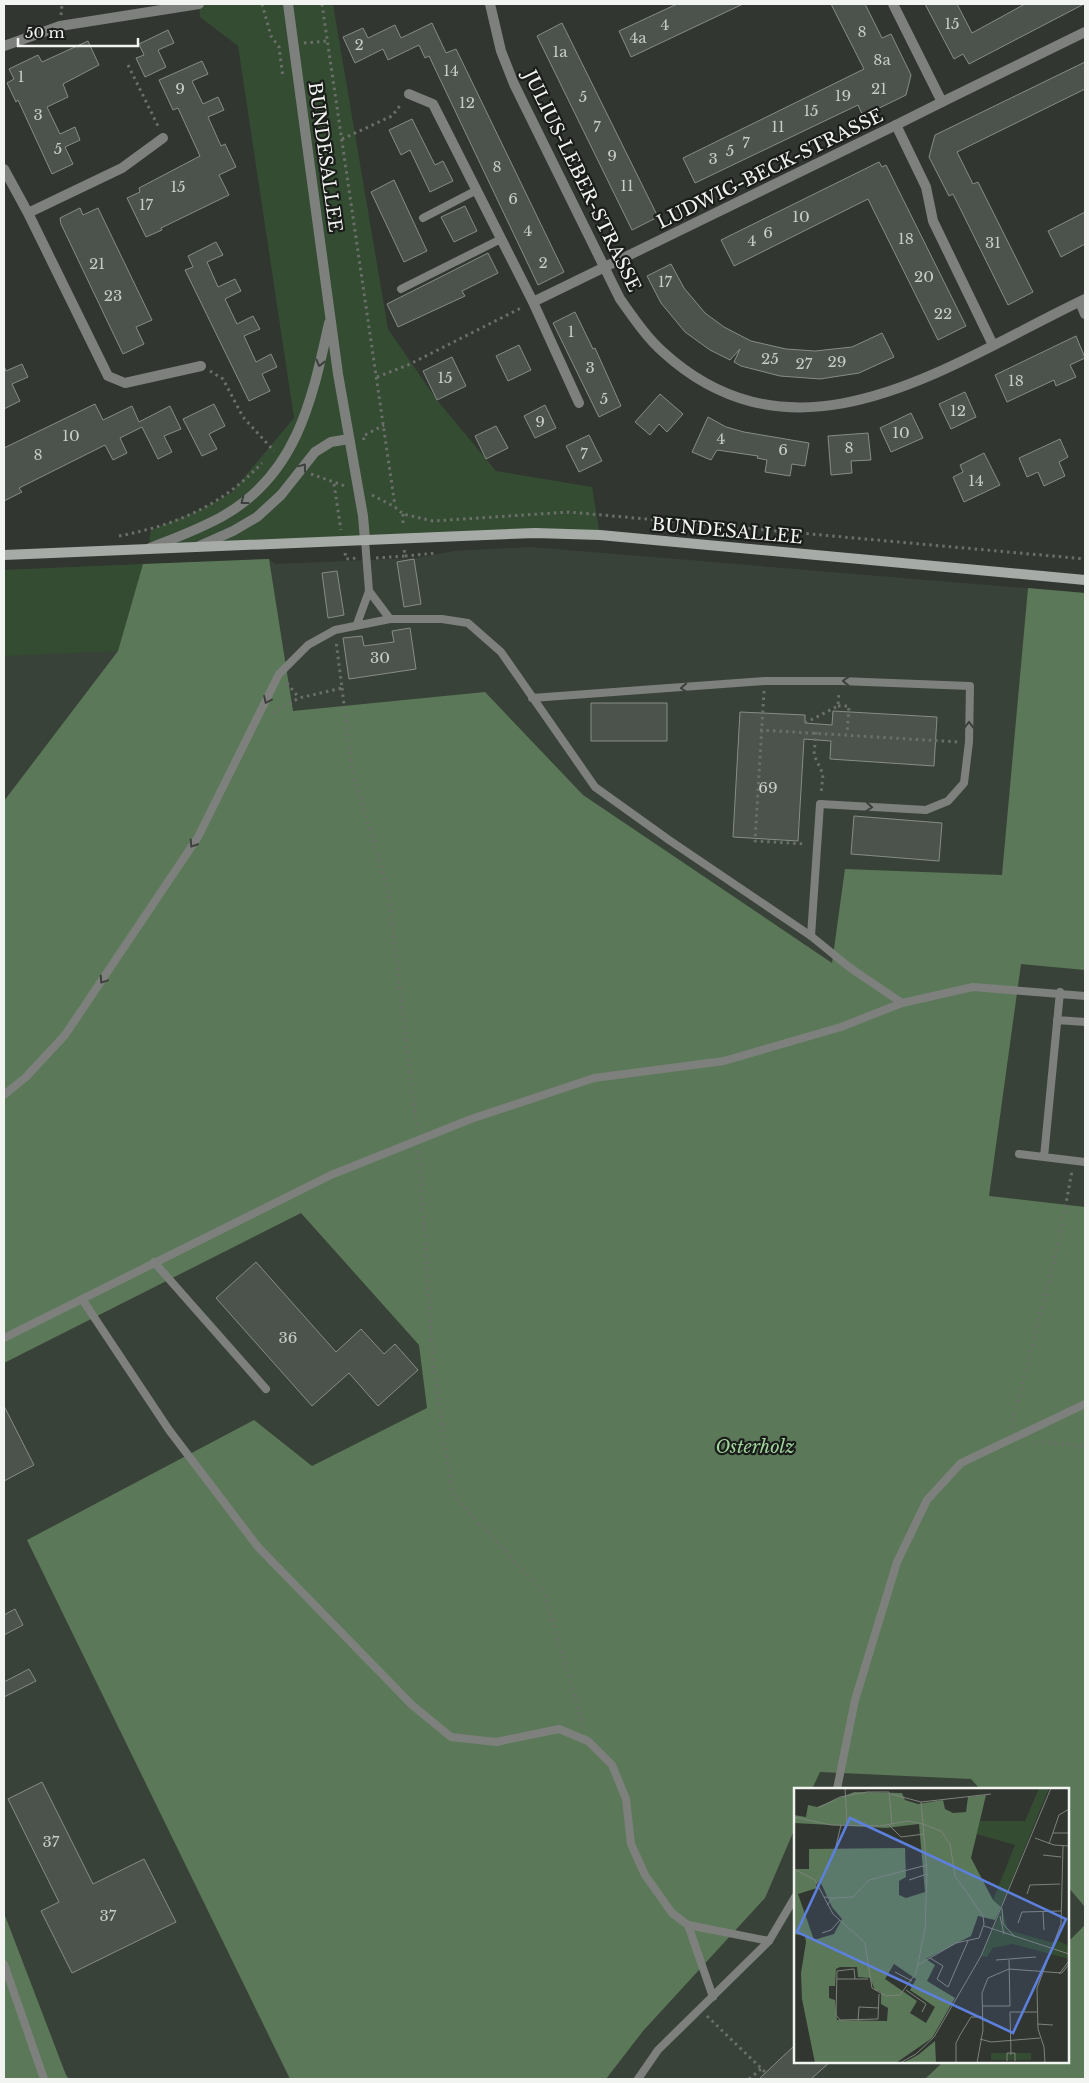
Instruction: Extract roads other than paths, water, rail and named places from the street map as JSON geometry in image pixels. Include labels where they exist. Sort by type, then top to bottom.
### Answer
[{"type":"main road","name":"BUNDESALLEE","points":[[4,555],[535,533],[600,535],[1085,580]]},
{"type":"street","points":[[4,46],[60,26],[199,4]]},
{"type":"street","name":"BUNDESALLEE","points":[[288,4],[330,315],[365,540]]},
{"type":"street","name":"JULIUS-LEBER-STRASSE","points":[[490,4],[502,51],[514,84],[603,268],[620,299],[642,329],[663,352],[692,375],[713,388],[746,401],[776,407],[810,409],[847,404],[888,393],[993,345],[1082,300]]},
{"type":"street","points":[[893,4],[942,102]]},
{"type":"street","points":[[896,125],[1085,32]]},
{"type":"street","points":[[409,94],[434,104],[532,302],[579,403]]},
{"type":"street","name":"LUDWIG-BECK-STRASSE","points":[[532,302],[896,125],[926,187],[933,220],[993,345]]},
{"type":"street","points":[[28,213],[122,168],[163,138]]},
{"type":"street","points":[[4,169],[28,213],[108,376],[125,383],[201,366]]},
{"type":"street","points":[[1082,300],[1085,314]]},
{"type":"street","name":"BUNDESALLEE","points":[[148,549],[224,516],[268,481],[298,437],[306,414],[330,315]]},
{"type":"street","name":"BUNDESALLEE","points":[[196,547],[233,531],[257,517],[281,495],[315,452],[331,442],[349,439]]},
{"type":"lane","points":[[423,218],[477,190]]},
{"type":"lane","points":[[401,289],[501,239]]},
{"type":"lane","points":[[357,624],[369,591],[365,540]]},
{"type":"lane","points":[[369,591],[390,619]]},
{"type":"lane","points":[[4,1095],[26,1077],[65,1035],[198,837],[279,674],[292,658],[323,635],[357,624],[390,619],[442,618],[468,623],[501,652],[595,787],[669,840],[811,936],[849,967],[902,1003]]},
{"type":"lane","points":[[532,698],[765,681],[840,681],[970,686],[969,742],[964,783],[948,801],[926,810],[820,804],[811,936]]},
{"type":"lane","points":[[4,1338],[331,1175],[471,1119],[594,1078],[724,1061],[841,1027],[902,1003],[972,987],[1060,992],[1085,996]]},
{"type":"lane","points":[[1044,1157],[1060,992]]},
{"type":"lane","points":[[1057,1020],[1085,1022]]},
{"type":"lane","points":[[1019,1154],[1085,1162]]},
{"type":"lane","points":[[154,1262],[266,1389]]},
{"type":"lane","points":[[82,1299],[169,1430],[258,1547],[412,1705],[451,1737],[496,1742],[559,1729],[588,1741],[612,1765],[626,1799],[631,1844],[645,1875],[672,1914],[688,1925],[769,1941]]},
{"type":"lane","points":[[838,1788],[855,1700],[897,1562],[928,1500],[961,1463],[1085,1404]]},
{"type":"lane","points":[[638,2079],[658,2050],[769,1941],[794,1899]]},
{"type":"lane","points":[[688,1925],[713,1997]]},
{"type":"lane","points":[[4,1964],[44,2079]]},
{"type":"park label","name":"Osterholz","points":[[755,1447]]}]
